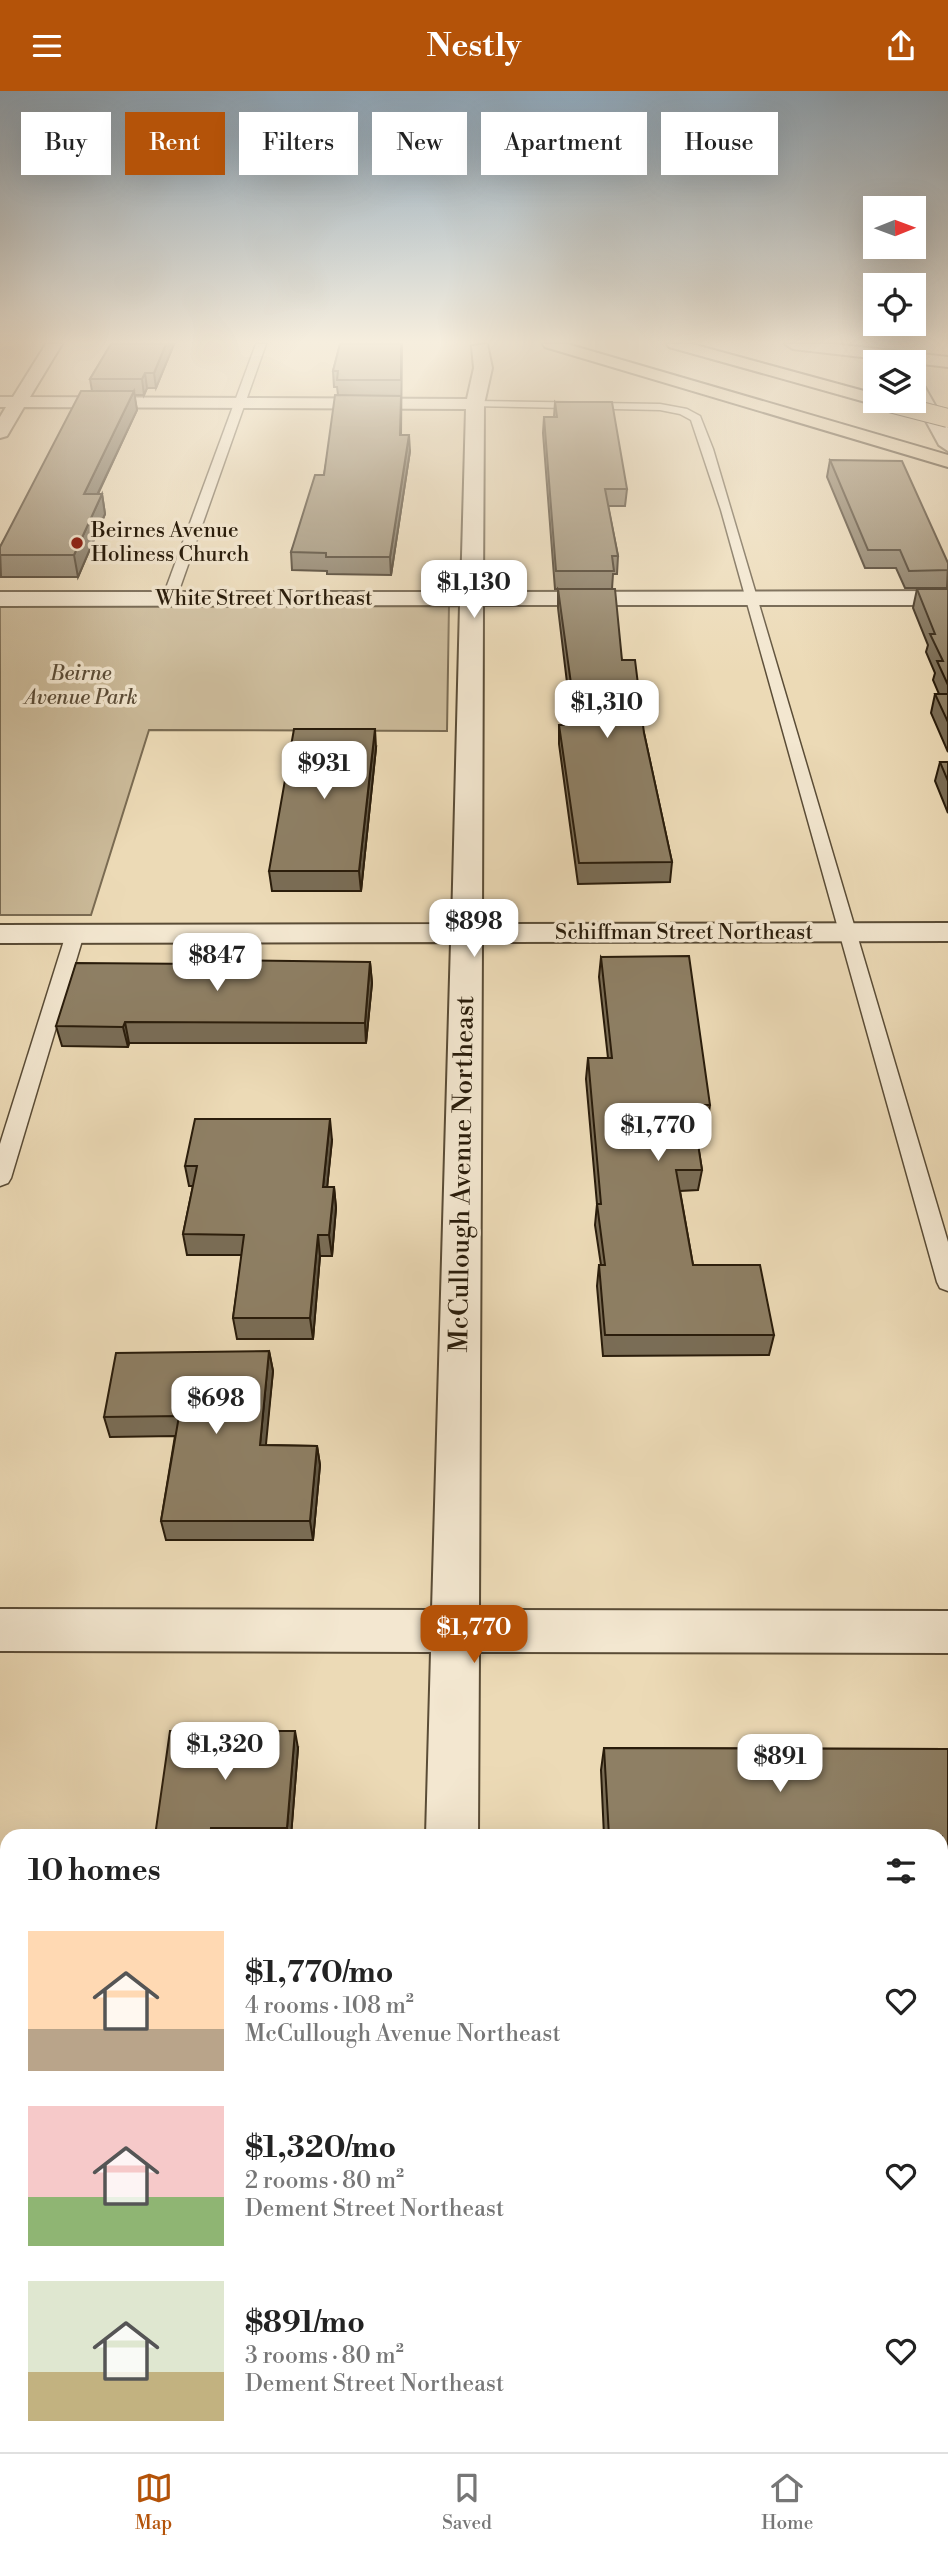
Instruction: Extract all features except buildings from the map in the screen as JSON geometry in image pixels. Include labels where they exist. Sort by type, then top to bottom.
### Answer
[{"type":"highway","points":[[925,454],[948,461]]},
{"type":"street","name":"McCullough Avenue Northeast","points":[[452,1829],[474,454]]},
{"type":"street","name":"White Street Northeast","points":[[0,599],[948,598]]},
{"type":"street","name":"Schiffman Street Northeast","points":[[0,934],[948,932]]},
{"type":"street","points":[[0,1630],[948,1632]]},
{"type":"lane","points":[[169,599],[221,454]]},
{"type":"lane","points":[[711,454],[948,1282]]},
{"type":"lane","points":[[0,1178],[75,934]]},
{"type":"green space","name":"Beirne Avenue Park","points":[[449,604],[447,731],[149,730],[91,915],[0,915],[0,606]]},
{"type":"place","name":"Beirnes Avenue Holiness Church","points":[[77,543]]}]
